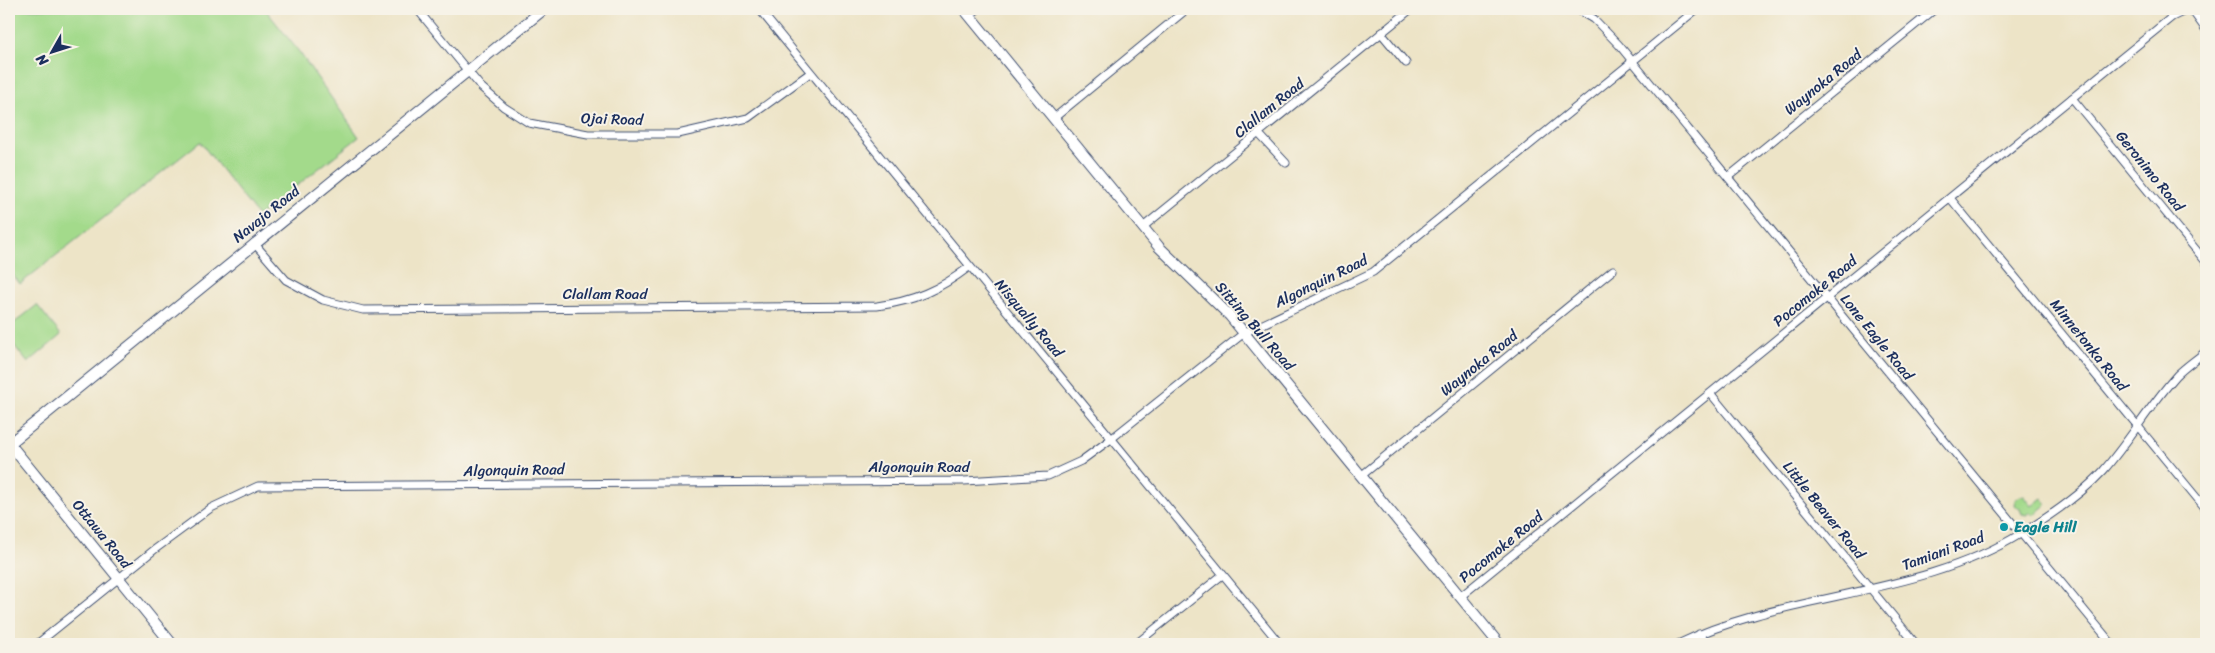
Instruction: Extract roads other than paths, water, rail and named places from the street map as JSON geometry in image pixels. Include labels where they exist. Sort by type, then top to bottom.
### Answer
[{"type":"street","name":"Ojai Road","points":[[417,9],[467,70],[492,97],[529,123],[588,134],[678,134],[748,118],[810,72]]},
{"type":"street","name":"Navajo Road","points":[[9,444],[544,9]]},
{"type":"street","name":"Nisqually Road","points":[[758,9],[1221,576],[1280,644]]},
{"type":"street","points":[[1054,118],[1187,9]]},
{"type":"street","name":"Clallam Road","points":[[1143,227],[1411,9]]},
{"type":"street","name":"Lone Eagle Road","points":[[1577,9],[1594,19],[1632,61],[2112,644]]},
{"type":"street","name":"Algonquin Road","points":[[38,644],[119,578],[211,508],[258,486],[964,481],[1048,476],[1081,461],[1244,333],[1373,272],[1696,9]]},
{"type":"street","name":"Waynoka Road","points":[[1728,177],[1935,9]]},
{"type":"street","points":[[2190,9],[2206,30]]},
{"type":"street","name":"Pocomoke Road","points":[[1460,597],[2172,17],[2190,9]]},
{"type":"street","name":"Sitting Bull Road","points":[[971,11],[1054,118],[1143,227],[1165,253],[1244,333],[1498,644]]},
{"type":"street","points":[[1381,33],[1406,63]]},
{"type":"street","name":"Geronimo Road","points":[[2072,98],[2206,262]]},
{"type":"street","points":[[1259,134],[1286,163]]},
{"type":"street","name":"Minnetonka Road","points":[[1950,198],[2206,509]]},
{"type":"street","name":"Clallam Road","points":[[254,243],[286,280],[322,300],[362,310],[877,306],[904,302],[928,293],[950,281],[969,267]]},
{"type":"street","name":"Waynoka Road","points":[[1361,476],[1613,270]]},
{"type":"street","name":"Tamiani Road","points":[[1678,644],[1699,634],[1758,614],[1871,589],[1966,560],[2022,534],[2051,515],[2096,477],[2138,427],[2178,374],[2206,351]]},
{"type":"street","name":"Little Beaver Road","points":[[1711,394],[1916,644]]},
{"type":"street","name":"Ottawa Road","points":[[9,444],[172,644]]},
{"type":"street","points":[[1136,644],[1221,576]]},
{"type":"street","points":[[1699,634],[1708,644]]},
{"type":"place","name":"Eagle Hill","points":[[2004,527]]}]
